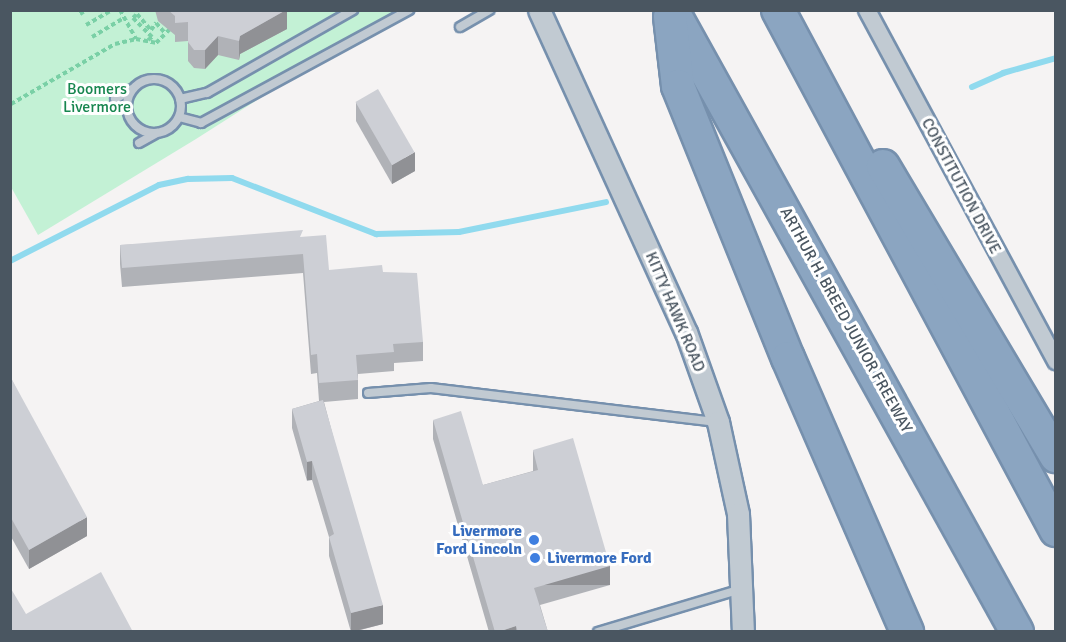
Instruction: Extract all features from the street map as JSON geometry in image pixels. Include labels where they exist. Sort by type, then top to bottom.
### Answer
[{"type":"highway","points":[[671,10],[678,86],[788,358],[907,632]]},
{"type":"highway","name":"ARTHUR H. BREED JUNIOR FREEWAY","points":[[671,10],[1017,632]]},
{"type":"highway","points":[[778,10],[1056,530]]},
{"type":"highway","points":[[832,112],[866,136],[1056,456]]},
{"type":"street","name":"KITTY HAWK ROAD","points":[[539,10],[686,332],[718,422],[738,514],[743,588],[743,632]]},
{"type":"street","name":"CONSTITUTION DRIVE","points":[[867,10],[1056,362]]},
{"type":"lane","points":[[180,99],[207,93],[353,10]]},
{"type":"lane","points":[[178,117],[201,123],[409,10]]},
{"type":"lane","points":[[460,27],[489,10]]},
{"type":"lane","points":[[115,99],[147,79],[164,80],[180,99],[178,117],[160,132],[139,143]]},
{"type":"lane","points":[[133,88],[127,104],[131,121],[144,131],[160,132]]},
{"type":"lane","points":[[368,393],[431,388],[718,422]]},
{"type":"lane","points":[[598,632],[743,588]]},
{"type":"path","points":[[80,14],[86,10]]},
{"type":"path","points":[[86,25],[112,10]]},
{"type":"path","points":[[120,10],[136,39]]},
{"type":"path","points":[[148,41],[152,37],[133,18],[137,14],[151,30],[156,24],[165,33]]},
{"type":"path","points":[[92,37],[124,18]]},
{"type":"path","points":[[11,104],[115,44],[136,39],[156,43],[170,29]]},
{"type":"green space","name":"Boomers Livermore","points":[[10,11],[397,11],[196,139],[38,235],[11,187]]},
{"type":"building","points":[[168,10],[286,10],[240,36],[239,41],[218,36],[205,50],[194,50],[188,42],[188,22],[175,23],[175,16]]},
{"type":"building","points":[[378,89],[414,152],[392,165],[355,102]]},
{"type":"building","points":[[303,230],[300,237],[326,235],[329,270],[382,265],[383,272],[417,273],[423,342],[393,344],[394,352],[356,355],[358,380],[319,383],[317,354],[311,355],[303,254],[122,268],[120,245]]},
{"type":"building","points":[[10,376],[87,517],[29,550],[10,516]]},
{"type":"building","points":[[323,400],[383,605],[351,613],[329,537],[334,534],[312,461],[307,462],[292,409]]},
{"type":"building","name":"Livermore Ford","points":[[461,411],[483,485],[538,470],[533,450],[573,438],[610,566],[534,588],[548,632],[518,632],[516,626],[495,632],[433,420]]},
{"type":"building","points":[[101,572],[133,632],[10,632],[10,587],[26,614]]},
{"type":"waterway","points":[[972,87],[1003,73],[1056,58]]},
{"type":"waterway","points":[[10,261],[159,185],[188,179],[232,178],[376,234],[459,232],[606,202]]},
{"type":"place","name":"Livermore Ford Lincoln","points":[[534,540]]},
{"type":"place","name":"Livermore Ford","points":[[535,558]]}]
